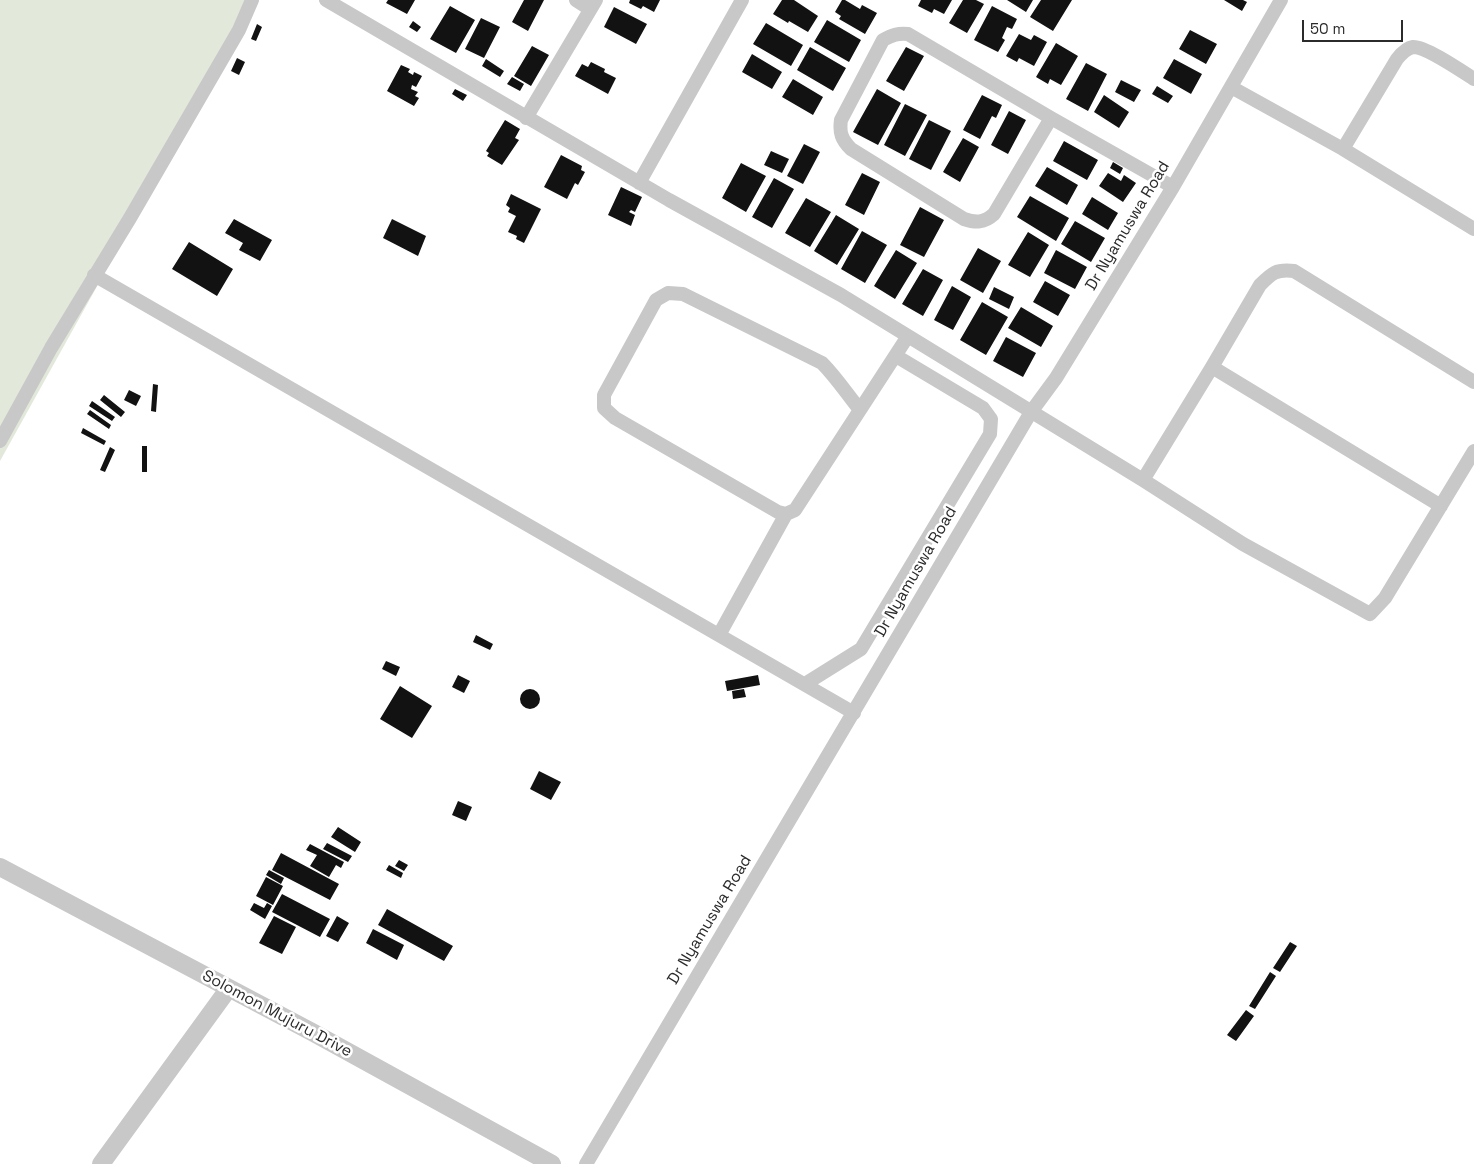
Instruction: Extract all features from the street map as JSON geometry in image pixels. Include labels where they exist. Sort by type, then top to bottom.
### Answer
[{"type":"street","points":[[0,440],[51,348],[130,218],[239,30],[252,0]]},
{"type":"street","points":[[326,0],[639,183],[841,295],[1143,480],[1243,544],[1370,614],[1385,598],[1474,452]]},
{"type":"street","points":[[526,118],[593,4],[576,0]]},
{"type":"street","points":[[639,183],[742,0]]},
{"type":"street","name":"Dr Nyamuswa Road","points":[[586,1164],[1032,412],[1056,378],[1173,186],[1281,0]]},
{"type":"street","points":[[1051,118],[994,214],[987,220],[979,222],[964,219],[851,149],[841,137],[840,129],[841,120],[883,40],[900,33],[908,34],[1051,118],[1173,186]]},
{"type":"street","points":[[1343,149],[1397,59],[1405,51],[1414,47],[1425,50],[1474,79]]},
{"type":"street","points":[[1231,87],[1343,149],[1474,228]]},
{"type":"street","points":[[1143,480],[1260,285],[1270,275],[1282,269],[1294,271],[1474,382]]},
{"type":"street","points":[[94,275],[854,713]]},
{"type":"street","points":[[786,514],[778,512],[615,418],[604,408],[604,395],[656,300],[668,293],[683,294],[822,363],[834,375],[860,410]]},
{"type":"street","points":[[719,635],[786,514],[795,510],[908,336]]},
{"type":"street","points":[[805,684],[861,649],[990,434],[991,419],[983,408],[896,356]]},
{"type":"street","points":[[1212,367],[1442,506]]},
{"type":"street","name":"Solomon Mujuru Drive","points":[[0,867],[229,988],[552,1164]]},
{"type":"street","points":[[101,1164],[229,988]]},
{"type":"shaded area","points":[[0,0],[256,0],[0,461]]},
{"type":"building","points":[[388,0],[415,0],[407,14],[386,3]]},
{"type":"building","points":[[524,0],[544,0],[528,31],[512,22]]},
{"type":"building","points":[[630,0],[660,0],[654,12],[643,6],[641,9],[629,3]]},
{"type":"building","points":[[782,0],[794,0],[818,16],[808,32],[773,14]]},
{"type":"building","points":[[842,0],[860,9],[862,5],[877,13],[865,34],[839,19],[841,16],[835,12]]},
{"type":"building","points":[[921,0],[952,0],[944,14],[934,9],[932,13],[918,6]]},
{"type":"building","points":[[963,0],[976,0],[984,4],[967,33],[949,23]]},
{"type":"building","points":[[1007,0],[1033,0],[1026,12]]},
{"type":"building","points":[[1041,0],[1072,0],[1053,31],[1030,17]]},
{"type":"building","points":[[1224,0],[1243,0],[1247,2],[1242,11]]},
{"type":"building","points":[[450,6],[475,20],[456,53],[430,39]]},
{"type":"building","points":[[992,6],[1017,19],[1012,29],[1007,27],[1002,38],[1005,40],[998,52],[974,40]]},
{"type":"building","points":[[614,7],[647,24],[636,44],[604,27]]},
{"type":"building","points":[[481,18],[500,27],[484,58],[465,49]]},
{"type":"building","points":[[827,20],[861,40],[849,62],[814,42]]},
{"type":"building","points":[[413,21],[421,27],[417,32],[409,27]]},
{"type":"building","points":[[766,23],[803,45],[791,66],[753,44]]},
{"type":"building","points":[[257,24],[262,27],[256,41],[251,39]]},
{"type":"building","points":[[1190,30],[1217,44],[1206,64],[1179,49]]},
{"type":"building","points":[[1019,34],[1031,40],[1034,35],[1047,42],[1034,66],[1019,58],[1017,62],[1006,56]]},
{"type":"building","points":[[1056,43],[1078,56],[1061,85],[1050,79],[1048,84],[1036,77]]},
{"type":"building","points":[[532,46],[549,55],[531,86],[514,76]]},
{"type":"building","points":[[810,47],[846,68],[833,91],[797,70]]},
{"type":"building","points":[[906,47],[924,56],[904,91],[886,81]]},
{"type":"building","points":[[752,54],[782,72],[772,89],[742,72]]},
{"type":"building","points":[[237,58],[245,62],[239,75],[231,71]]},
{"type":"building","points":[[486,59],[504,71],[500,77],[482,66]]},
{"type":"building","points":[[1174,59],[1202,74],[1191,94],[1163,78]]},
{"type":"building","points":[[591,62],[605,69],[604,72],[616,78],[608,94],[575,76],[582,64],[588,67]]},
{"type":"building","points":[[1086,63],[1107,74],[1088,111],[1066,99]]},
{"type":"building","points":[[401,65],[410,69],[408,72],[413,75],[414,72],[422,76],[416,87],[412,85],[411,89],[418,92],[415,96],[419,98],[414,106],[387,91]]},
{"type":"building","points":[[512,77],[524,84],[520,91],[507,84]]},
{"type":"building","points":[[793,79],[823,97],[813,115],[782,97]]},
{"type":"building","points":[[1121,80],[1141,90],[1134,102],[1115,92]]},
{"type":"building","points":[[1157,86],[1173,96],[1168,103],[1152,94]]},
{"type":"building","points":[[455,89],[467,95],[463,101],[452,94]]},
{"type":"building","points":[[877,89],[901,103],[878,145],[853,132]]},
{"type":"building","points":[[982,95],[1002,105],[996,118],[992,116],[980,139],[963,130]]},
{"type":"building","points":[[1104,95],[1129,112],[1119,128],[1094,112]]},
{"type":"building","points":[[905,104],[927,115],[905,156],[884,145]]},
{"type":"building","points":[[1009,111],[1026,120],[1008,154],[991,145]]},
{"type":"building","points":[[505,120],[520,129],[515,138],[519,140],[502,165],[487,156],[489,153],[486,151]]},
{"type":"building","points":[[929,120],[951,131],[931,170],[909,159]]},
{"type":"building","points":[[963,138],[979,147],[960,182],[943,172]]},
{"type":"building","points":[[1064,141],[1098,160],[1087,180],[1053,161]]},
{"type":"building","points":[[804,144],[820,152],[803,184],[787,176]]},
{"type":"building","points":[[771,151],[789,159],[782,173],[764,165]]},
{"type":"building","points":[[561,155],[582,166],[581,170],[585,172],[578,185],[575,183],[567,199],[544,187]]},
{"type":"building","points":[[1113,162],[1123,168],[1120,174],[1110,168]]},
{"type":"building","points":[[741,163],[766,176],[746,212],[722,198]]},
{"type":"building","points":[[1047,167],[1078,185],[1067,205],[1035,186]]},
{"type":"building","points":[[862,173],[880,182],[864,215],[845,205]]},
{"type":"building","points":[[1108,173],[1121,181],[1124,175],[1136,183],[1123,202],[1099,186]]},
{"type":"building","points":[[774,178],[794,189],[772,228],[752,217]]},
{"type":"building","points":[[621,187],[642,197],[635,212],[631,210],[629,212],[635,215],[631,226],[608,215]]},
{"type":"building","points":[[511,194],[541,209],[524,243],[516,239],[517,236],[508,232],[516,216],[508,212],[510,208],[506,205]]},
{"type":"building","points":[[1030,196],[1069,218],[1056,241],[1017,217]]},
{"type":"building","points":[[1092,197],[1118,213],[1108,230],[1082,214]]},
{"type":"building","points":[[806,198],[831,212],[810,247],[785,233]]},
{"type":"building","points":[[920,207],[944,220],[924,257],[900,245]]},
{"type":"building","points":[[836,215],[859,229],[837,265],[814,251]]},
{"type":"building","points":[[234,219],[272,240],[260,261],[239,250],[243,243],[225,233]]},
{"type":"building","points":[[392,219],[426,236],[418,256],[383,238]]},
{"type":"building","points":[[1075,221],[1105,238],[1091,262],[1061,244]]},
{"type":"building","points":[[862,231],[887,245],[865,283],[841,269]]},
{"type":"building","points":[[1028,232],[1049,245],[1030,277],[1008,265]]},
{"type":"building","points":[[189,242],[233,269],[217,296],[172,269]]},
{"type":"building","points":[[978,248],[1001,261],[983,293],[960,280]]},
{"type":"building","points":[[896,250],[917,263],[895,299],[874,286]]},
{"type":"building","points":[[1056,250],[1087,267],[1075,289],[1044,273]]},
{"type":"building","points":[[923,269],[943,280],[923,316],[902,304]]},
{"type":"building","points":[[1045,281],[1070,295],[1058,316],[1033,302]]},
{"type":"building","points":[[952,286],[971,297],[953,330],[934,320]]},
{"type":"building","points":[[994,287],[1014,297],[1009,309],[989,299]]},
{"type":"building","points":[[982,302],[1008,317],[986,355],[960,340]]},
{"type":"building","points":[[1021,307],[1053,326],[1041,347],[1008,328]]},
{"type":"building","points":[[1006,337],[1036,353],[1023,377],[993,361]]},
{"type":"building","points":[[153,384],[158,385],[156,412],[151,411]]},
{"type":"building","points":[[129,390],[141,396],[136,406],[124,400]]},
{"type":"building","points":[[104,395],[125,412],[121,417],[100,400]]},
{"type":"building","points":[[92,401],[115,417],[112,421],[89,406]]},
{"type":"building","points":[[90,410],[111,425],[109,429],[87,414]]},
{"type":"building","points":[[83,428],[106,441],[104,445],[81,433]]},
{"type":"building","points":[[142,446],[147,446],[147,472],[142,472]]},
{"type":"building","points":[[110,447],[115,450],[105,472],[100,470]]},
{"type":"building","points":[[476,635],[493,644],[490,650],[473,642]]},
{"type":"building","points":[[386,661],[400,667],[396,676],[382,669]]},
{"type":"building","points":[[458,675],[470,681],[464,693],[452,687]]},
{"type":"building","points":[[758,675],[760,685],[727,691],[725,681]]},
{"type":"building","points":[[400,686],[432,706],[412,738],[380,719]]},
{"type":"building","points":[[530,689],[537,692],[540,699],[537,706],[530,709],[523,706],[520,699],[523,692]]},
{"type":"building","points":[[744,689],[746,697],[733,699],[732,691]]},
{"type":"building","points":[[539,771],[561,782],[551,800],[530,789]]},
{"type":"building","points":[[458,801],[472,807],[466,821],[452,815]]},
{"type":"building","points":[[338,827],[361,842],[355,852],[331,837]]},
{"type":"building","points":[[327,843],[352,856],[348,862],[323,849]]},
{"type":"building","points":[[310,844],[344,862],[341,868],[336,865],[329,877],[310,866],[317,855],[306,850]]},
{"type":"building","points":[[281,853],[339,884],[330,900],[272,870]]},
{"type":"building","points":[[399,860],[408,865],[404,871],[395,866]]},
{"type":"building","points":[[389,865],[403,873],[401,878],[386,870]]},
{"type":"building","points":[[269,870],[284,878],[281,884],[266,875]]},
{"type":"building","points":[[266,877],[283,886],[273,905],[256,896]]},
{"type":"building","points":[[282,894],[330,919],[320,937],[272,912]]},
{"type":"building","points":[[254,903],[264,908],[267,903],[272,906],[265,919],[250,910]]},
{"type":"building","points":[[387,909],[453,946],[444,961],[378,925]]},
{"type":"building","points":[[274,916],[296,927],[282,954],[259,943]]},
{"type":"building","points":[[337,916],[349,923],[338,942],[326,936]]},
{"type":"building","points":[[373,929],[404,945],[397,960],[366,943]]},
{"type":"building","points":[[1290,942],[1297,946],[1280,972],[1273,968]]},
{"type":"building","points":[[1270,972],[1276,976],[1255,1009],[1249,1006]]},
{"type":"building","points":[[1246,1010],[1254,1016],[1236,1041],[1227,1035]]}]
